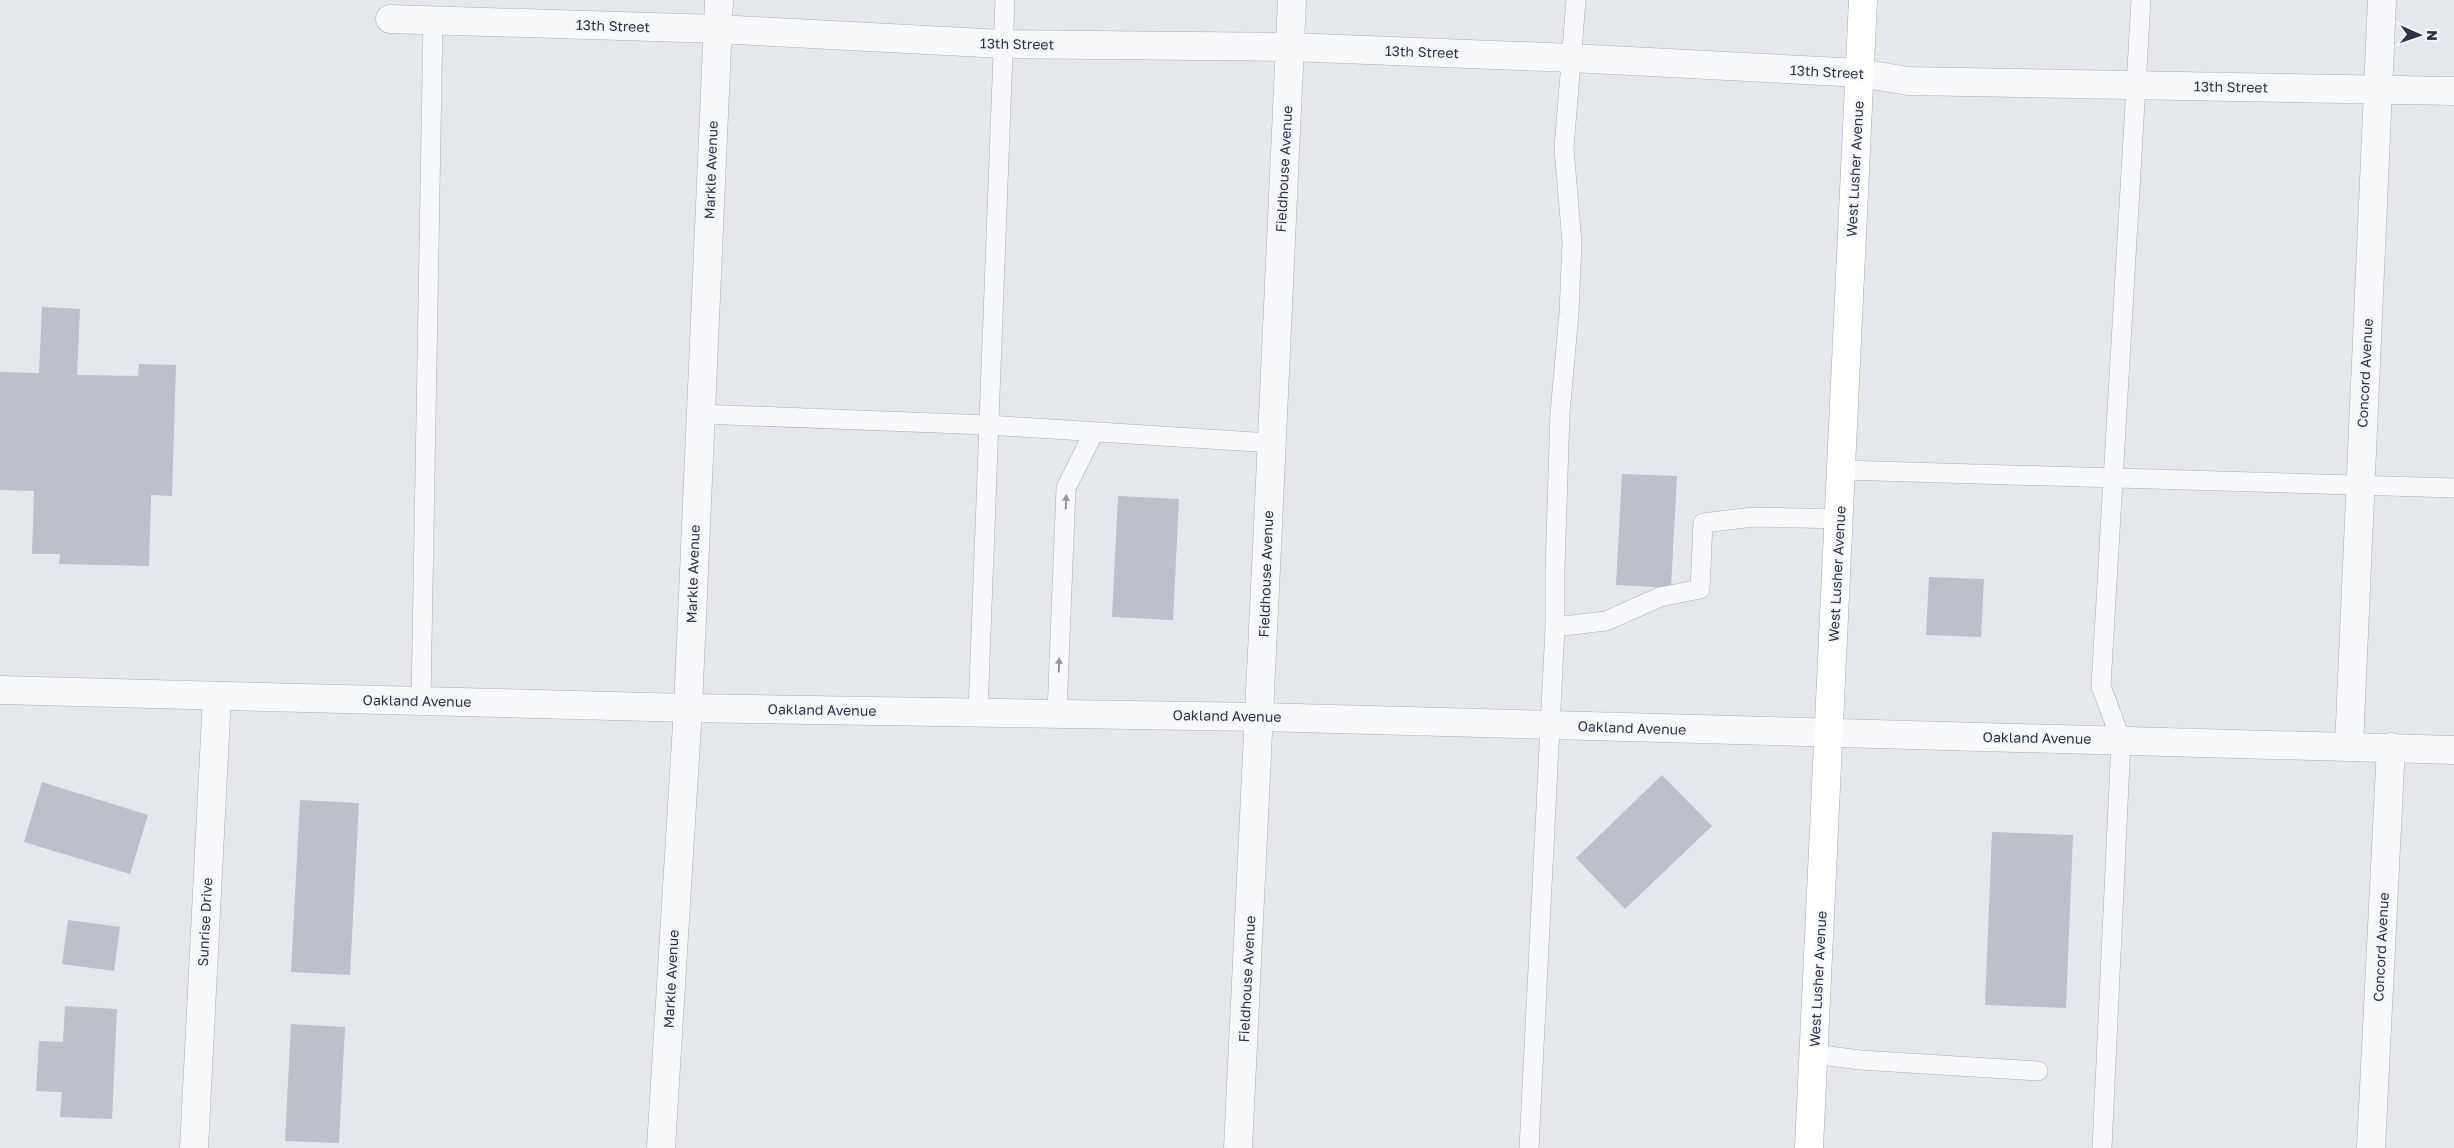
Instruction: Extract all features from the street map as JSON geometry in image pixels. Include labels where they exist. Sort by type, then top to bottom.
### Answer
[{"type":"main road","name":"West Lusher Avenue","points":[[1809,1148],[1863,0]]},
{"type":"street","name":"Markle Avenue","points":[[661,1148],[688,708],[718,0]]},
{"type":"street","name":"Fieldhouse Avenue","points":[[1238,1148],[1261,717],[1271,443],[1292,0]]},
{"type":"street","name":"Concord Avenue","points":[[2349,746],[2382,0]]},
{"type":"street","name":"13th Street","points":[[390,19],[717,29],[1003,44],[1290,47],[1572,58],[1860,73],[1908,81],[2454,91]]},
{"type":"street","name":"Oakland Avenue","points":[[0,690],[688,708],[1261,717],[1550,726],[2392,746],[2454,750]]},
{"type":"street","name":"Sunrise Drive","points":[[194,1148],[217,696]]},
{"type":"street","name":"Concord Avenue","points":[[2370,1148],[2392,746]]},
{"type":"lane","points":[[978,712],[1005,0]]},
{"type":"lane","points":[[1529,1148],[1555,628],[1560,413],[1569,313],[1572,243],[1564,148],[1576,0]]},
{"type":"lane","points":[[2102,1148],[2121,740],[2100,686],[2138,85],[2141,0]]},
{"type":"lane","points":[[421,701],[433,20]]},
{"type":"lane","points":[[700,414],[988,425],[1271,443]]},
{"type":"lane","points":[[1057,713],[1066,488],[1094,432]]},
{"type":"lane","points":[[1842,470],[2454,488]]},
{"type":"lane","points":[[1555,628],[1606,620],[1660,597],[1700,589],[1703,524],[1753,517],[1840,519]]},
{"type":"lane","points":[[1814,1054],[1860,1060],[2038,1072]]},
{"type":"building","points":[[42,307],[80,309],[77,375],[138,376],[139,364],[176,365],[172,496],[151,495],[149,566],[59,564],[60,554],[32,554],[34,491],[0,490],[0,372],[39,373]]},
{"type":"building","points":[[1622,474],[1677,476],[1671,588],[1616,585]]},
{"type":"building","points":[[1118,496],[1179,499],[1173,620],[1112,617]]},
{"type":"building","points":[[1929,577],[1984,579],[1981,637],[1926,635]]},
{"type":"building","points":[[1662,775],[1712,826],[1625,909],[1576,858]]},
{"type":"building","points":[[42,782],[148,815],[130,874],[24,842]]},
{"type":"building","points":[[300,800],[359,803],[350,975],[291,972]]},
{"type":"building","points":[[1992,832],[2073,835],[2066,1008],[1985,1005]]},
{"type":"building","points":[[68,920],[120,927],[114,971],[62,964]]},
{"type":"building","points":[[65,1006],[117,1009],[112,1119],[60,1117],[62,1092],[36,1091],[39,1041],[63,1042]]},
{"type":"building","points":[[291,1024],[345,1027],[339,1143],[285,1141]]}]
